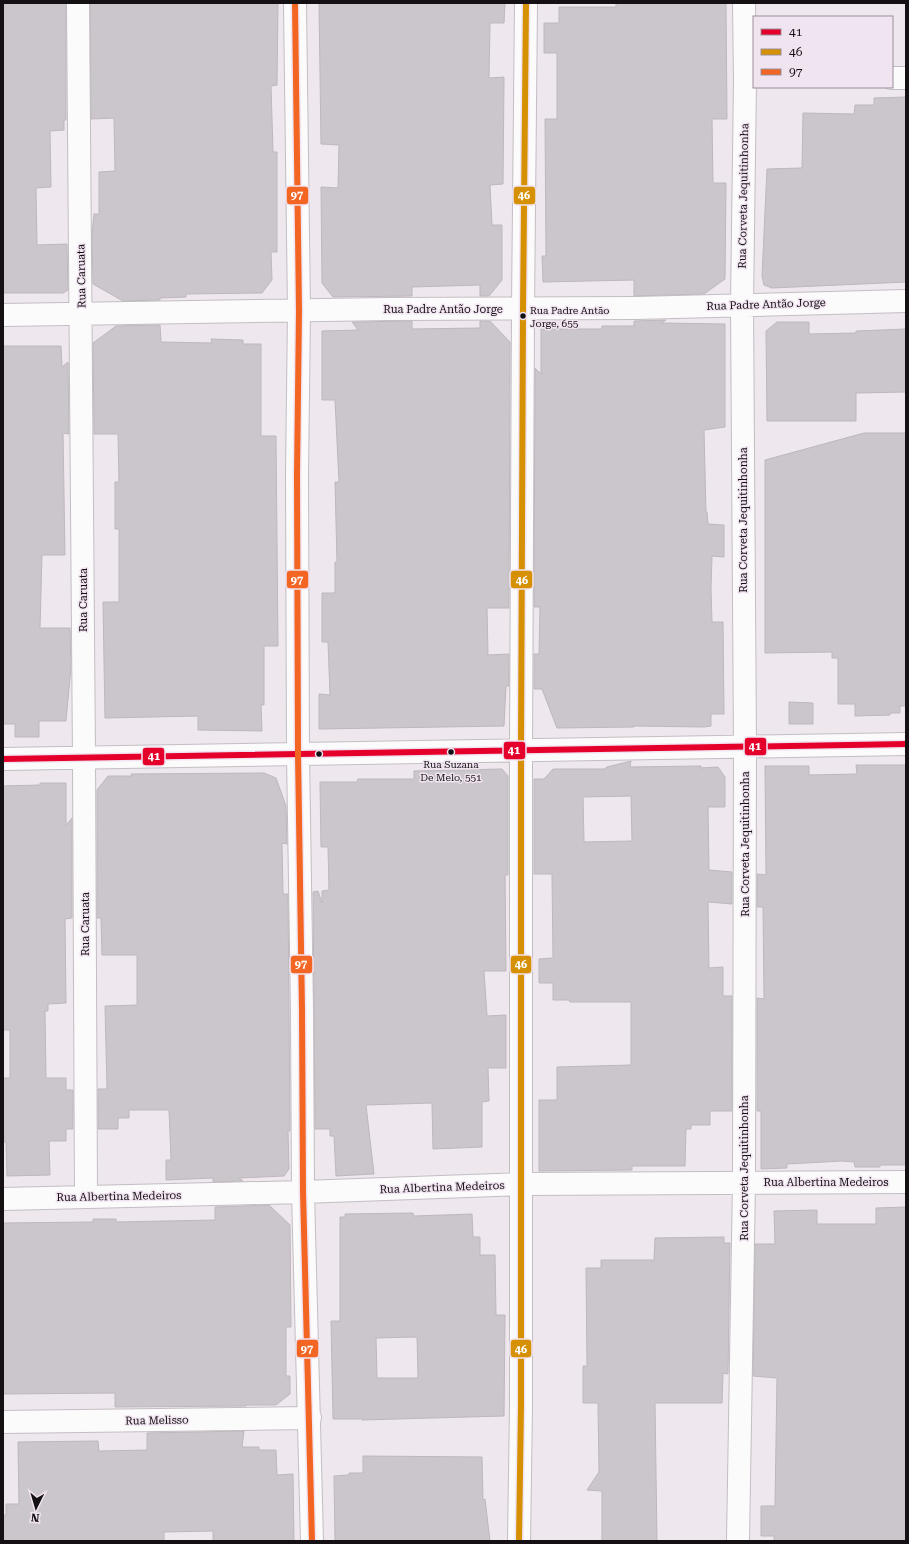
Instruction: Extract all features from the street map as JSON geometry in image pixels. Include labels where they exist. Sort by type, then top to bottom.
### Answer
[{"type":"street","name":"Rua Caruata","points":[[78,3],[86,1196]]},
{"type":"street","points":[[295,3],[299,311],[297,475],[298,754],[303,1192],[312,1541]]},
{"type":"street","points":[[519,1541],[522,1405],[521,750],[526,3]]},
{"type":"street","name":"Rua Corveta Jequitinhonha","points":[[738,1541],[744,1182],[745,746],[742,304],[749,81],[744,3]]},
{"type":"street","points":[[893,78],[906,78]]},
{"type":"street","name":"Rua Padre Antão Jorge","points":[[3,315],[523,308],[636,308],[742,304],[906,301]]},
{"type":"street","points":[[3,759],[906,744]]},
{"type":"street","name":"Rua Albertina Medeiros","points":[[3,1199],[303,1192],[521,1184],[906,1182]]},
{"type":"street","name":"Rua Melisso","points":[[3,1422],[310,1418]]},
{"type":"building","points":[[3,3],[66,3],[66,120],[64,120],[64,130],[50,131],[51,187],[36,188],[37,245],[67,244],[68,290],[63,293],[3,293]]},
{"type":"building","points":[[90,3],[278,3],[277,85],[271,86],[273,152],[277,152],[277,252],[271,252],[272,280],[262,293],[186,294],[186,297],[160,298],[160,300],[123,301],[93,284],[92,234],[94,214],[99,214],[99,172],[115,171],[114,118],[91,119]]},
{"type":"building","points":[[319,3],[505,3],[504,23],[490,23],[489,78],[504,77],[503,184],[490,185],[492,225],[502,225],[502,280],[489,296],[480,296],[480,285],[412,287],[412,296],[333,297],[322,283],[321,187],[338,188],[339,145],[321,144]]},
{"type":"building","points":[[616,3],[726,3],[727,119],[712,119],[713,183],[726,183],[725,279],[704,294],[634,296],[634,280],[543,282],[542,256],[546,256],[545,119],[557,119],[557,53],[544,53],[544,23],[559,23],[559,7],[616,7]]},
{"type":"building","points":[[906,97],[906,282],[772,288],[764,285],[762,276],[767,169],[802,168],[803,113],[854,114],[855,105],[874,105],[874,98]]},
{"type":"building","points":[[666,320],[661,323],[725,324],[725,427],[704,430],[706,512],[708,524],[724,525],[724,557],[712,556],[711,589],[712,622],[723,622],[724,714],[711,714],[711,726],[704,727],[634,726],[557,728],[542,689],[534,689],[534,654],[539,654],[540,607],[534,607],[535,368],[541,374],[541,329],[602,329],[602,326],[634,326],[634,321]]},
{"type":"building","points":[[412,321],[412,329],[480,328],[480,321],[490,321],[510,342],[509,608],[487,608],[488,655],[509,654],[509,686],[506,686],[504,726],[319,729],[319,694],[330,695],[328,642],[322,642],[322,593],[335,593],[335,562],[337,562],[335,482],[339,482],[335,400],[322,400],[322,331],[358,330],[352,322]]},
{"type":"building","points":[[777,322],[809,322],[809,334],[856,333],[856,331],[906,329],[906,392],[856,393],[856,421],[767,421],[766,331]]},
{"type":"building","points":[[160,325],[161,342],[212,343],[211,339],[243,340],[243,344],[261,344],[261,436],[276,436],[278,646],[264,646],[264,705],[261,705],[262,731],[198,730],[198,716],[105,718],[103,602],[119,602],[119,529],[115,529],[115,482],[119,482],[118,434],[94,434],[93,343],[116,326]]},
{"type":"building","points":[[3,346],[61,346],[62,367],[68,362],[69,434],[63,433],[65,555],[42,555],[40,628],[70,628],[71,667],[66,721],[39,721],[39,737],[15,737],[15,724],[3,724]]},
{"type":"building","points":[[864,433],[906,433],[906,706],[900,706],[900,713],[890,713],[890,715],[855,716],[855,704],[838,704],[838,658],[832,658],[832,652],[765,653],[765,460]]},
{"type":"building","points":[[789,702],[813,703],[813,724],[789,724]]},
{"type":"building","points":[[631,761],[630,767],[718,767],[725,777],[725,807],[708,807],[709,870],[732,872],[732,904],[708,902],[709,968],[723,967],[723,996],[732,996],[732,1111],[710,1111],[710,1125],[691,1125],[691,1129],[686,1129],[685,1166],[632,1166],[632,1170],[539,1171],[539,1100],[557,1100],[557,1067],[631,1065],[631,1002],[570,1002],[569,1000],[553,1000],[553,983],[539,983],[539,959],[553,958],[552,874],[534,874],[534,779],[544,779],[553,769],[604,769]],"holes":[[[631,796],[632,841],[584,842],[583,797]]]},
{"type":"building","points":[[856,765],[906,765],[906,1165],[855,1167],[854,1162],[842,1161],[787,1164],[787,1168],[761,1169],[761,1111],[757,1111],[757,998],[764,999],[763,907],[757,907],[757,874],[766,875],[765,766],[809,766],[809,775],[857,774]]},
{"type":"building","points":[[502,769],[508,776],[508,875],[505,875],[506,971],[484,971],[487,1016],[506,1015],[506,1068],[488,1068],[489,1101],[482,1102],[482,1147],[433,1149],[432,1103],[366,1105],[374,1174],[336,1176],[334,1136],[330,1136],[330,1129],[315,1129],[313,892],[318,891],[322,903],[322,891],[329,890],[328,847],[321,847],[320,782],[357,782],[358,779],[414,779],[414,771]]},
{"type":"building","points":[[264,773],[276,778],[286,806],[287,844],[282,843],[283,894],[288,894],[289,1169],[284,1176],[239,1178],[243,1181],[213,1182],[213,1178],[166,1180],[166,1160],[171,1160],[169,1110],[129,1110],[129,1118],[118,1118],[118,1129],[98,1129],[98,1089],[107,1089],[105,1006],[137,1005],[137,955],[102,955],[101,918],[97,918],[97,790],[108,776],[132,776],[131,774]]},
{"type":"building","points":[[40,783],[66,783],[66,825],[72,818],[72,918],[65,919],[66,1003],[48,1004],[48,1011],[45,1011],[46,1078],[66,1078],[66,1090],[73,1090],[73,1129],[66,1129],[66,1141],[49,1141],[50,1175],[7,1176],[6,1142],[3,1142],[3,1078],[10,1078],[10,1030],[3,1030],[3,786],[40,785]]},
{"type":"building","points":[[269,1205],[290,1225],[291,1327],[286,1327],[286,1376],[290,1376],[290,1394],[276,1405],[115,1407],[115,1393],[3,1394],[3,1223],[93,1222],[93,1219],[116,1219],[116,1222],[215,1220],[215,1207]]},
{"type":"building","points":[[906,1207],[906,1541],[774,1541],[774,1536],[761,1536],[761,1506],[775,1506],[777,1378],[753,1376],[755,1244],[775,1244],[774,1211],[817,1210],[817,1224],[876,1224],[876,1208]]},
{"type":"building","points":[[413,1213],[414,1216],[472,1214],[473,1237],[480,1237],[480,1255],[495,1255],[496,1315],[505,1315],[504,1416],[362,1420],[333,1419],[331,1321],[340,1321],[340,1217],[345,1217],[345,1214]],"holes":[[[417,1337],[418,1378],[377,1378],[376,1338]]]},
{"type":"building","points":[[724,1237],[724,1243],[730,1243],[728,1374],[723,1373],[722,1403],[655,1403],[657,1541],[602,1541],[602,1491],[587,1490],[599,1472],[598,1403],[583,1403],[583,1366],[587,1366],[586,1268],[601,1268],[601,1260],[654,1260],[655,1238]]},
{"type":"building","points":[[244,1431],[242,1447],[259,1447],[259,1450],[276,1450],[277,1475],[293,1474],[294,1541],[213,1541],[213,1531],[164,1532],[164,1541],[3,1541],[3,1515],[6,1515],[6,1504],[19,1504],[18,1442],[98,1441],[99,1451],[147,1450],[147,1433]]},
{"type":"building","points":[[363,1456],[482,1457],[483,1500],[485,1499],[490,1541],[335,1541],[334,1476],[349,1475],[349,1473],[363,1473]]},
{"type":"transit line","name":"97","points":[[295,3],[299,311],[297,475],[298,754],[303,1192],[312,1541]]},
{"type":"transit line","name":"46","points":[[519,1541],[521,1405],[523,309],[526,3]]},
{"type":"transit line","name":"41","points":[[3,759],[906,744]]},
{"type":"place","name":"Rua Padre Antão Jorge, 655","points":[[523,316]]},
{"type":"place","name":"Rua Suzana De Melo, 551","points":[[451,752]]}]
